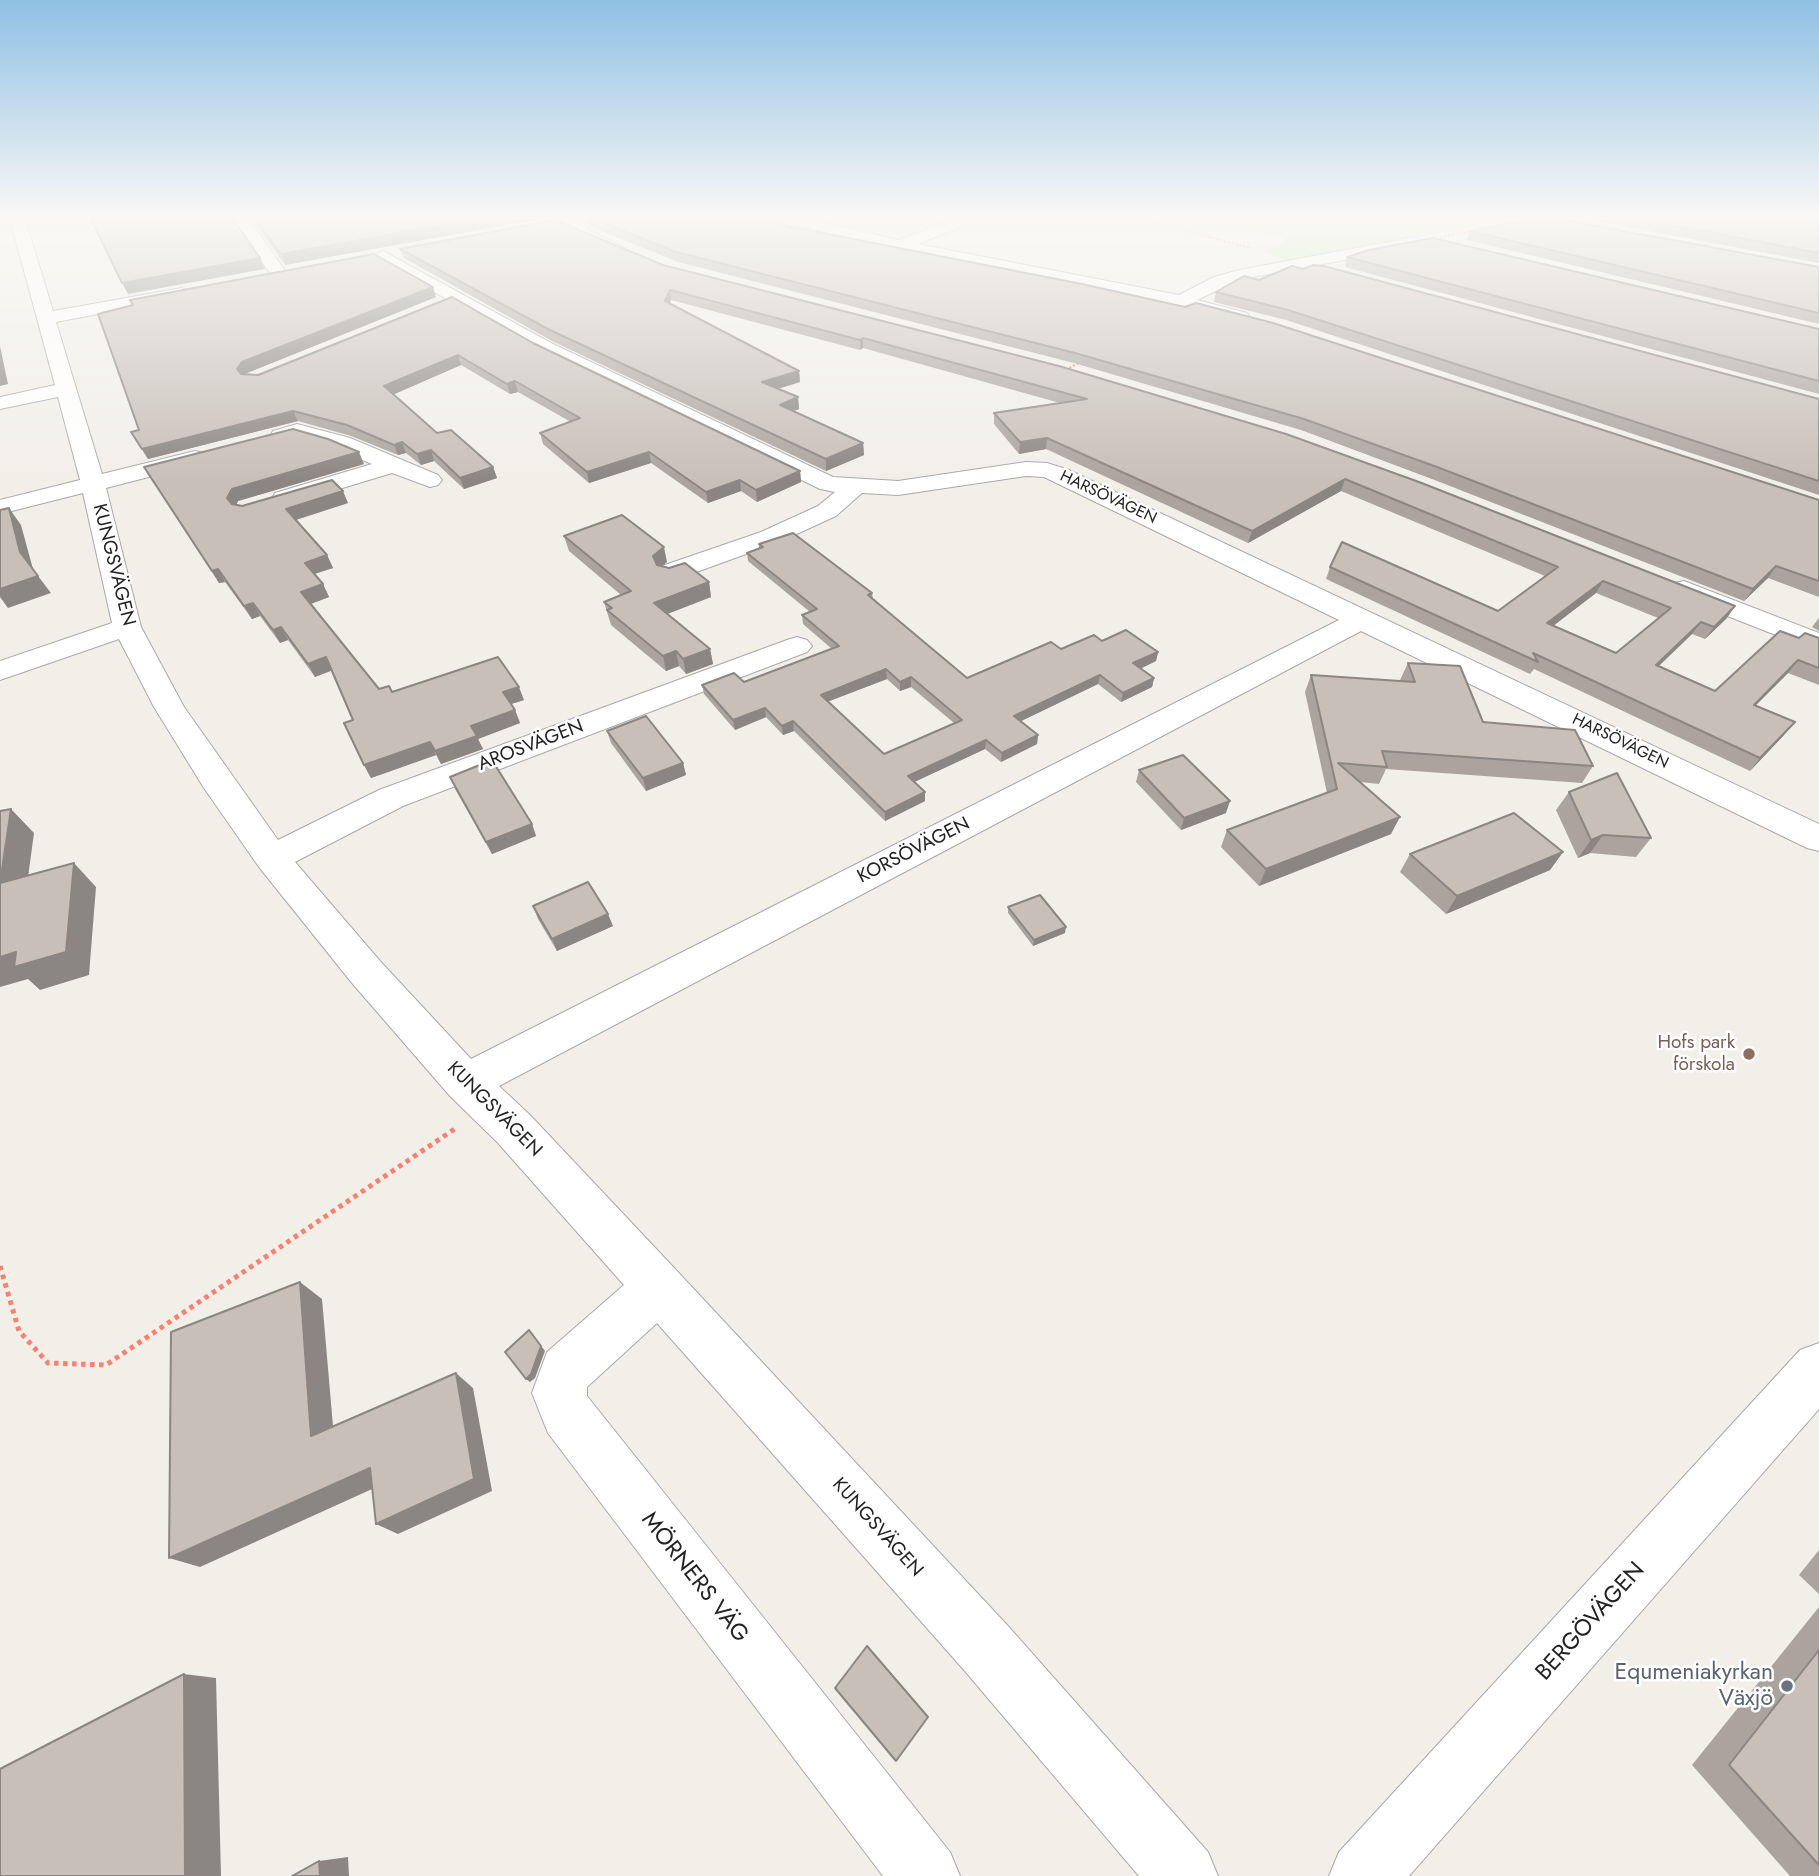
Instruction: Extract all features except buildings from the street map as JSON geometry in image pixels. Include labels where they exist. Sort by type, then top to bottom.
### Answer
[{"type":"street","name":"KUNGSVÄGEN","points":[[43,307],[93,483],[127,627],[169,707],[216,780],[272,858],[366,972],[659,1287],[986,1648],[1184,1876]]},
{"type":"street","points":[[46,318],[107,307]]},
{"type":"street","name":"HARSÖVÄGEN","points":[[470,307],[544,346],[828,484],[898,488],[1026,469],[1047,470],[1364,618],[1819,839]]},
{"type":"street","points":[[1201,307],[1254,321]]},
{"type":"street","points":[[0,403],[67,389]]},
{"type":"street","points":[[260,442],[297,431],[342,443],[430,480]]},
{"type":"street","points":[[0,481],[0,507],[221,452]]},
{"type":"street","points":[[261,505],[393,466]]},
{"type":"street","points":[[671,572],[770,537],[827,510],[855,486]]},
{"type":"street","points":[[1666,582],[1819,643]]},
{"type":"street","name":"KORSÖVÄGEN","points":[[477,1094],[1364,618]]},
{"type":"street","points":[[0,671],[127,627]]},
{"type":"street","name":"AROSVÄGEN","points":[[272,858],[391,798],[797,646]]},
{"type":"street","name":"MÖRNERS VÄG","points":[[659,1287],[566,1371],[559,1393],[567,1414],[926,1876]]},
{"type":"street","name":"BERGÖVÄGEN","points":[[1363,1876],[1819,1369]]},
{"type":"path","points":[[1066,370],[1089,356]]},
{"type":"path","points":[[0,1266],[19,1331],[48,1363],[106,1365],[477,1094]]},
{"type":"place","name":"Hofs park förskola","points":[[1749,1054]]},
{"type":"place","name":"Equmeniakyrkan Växjö","points":[[1787,1686]]}]
